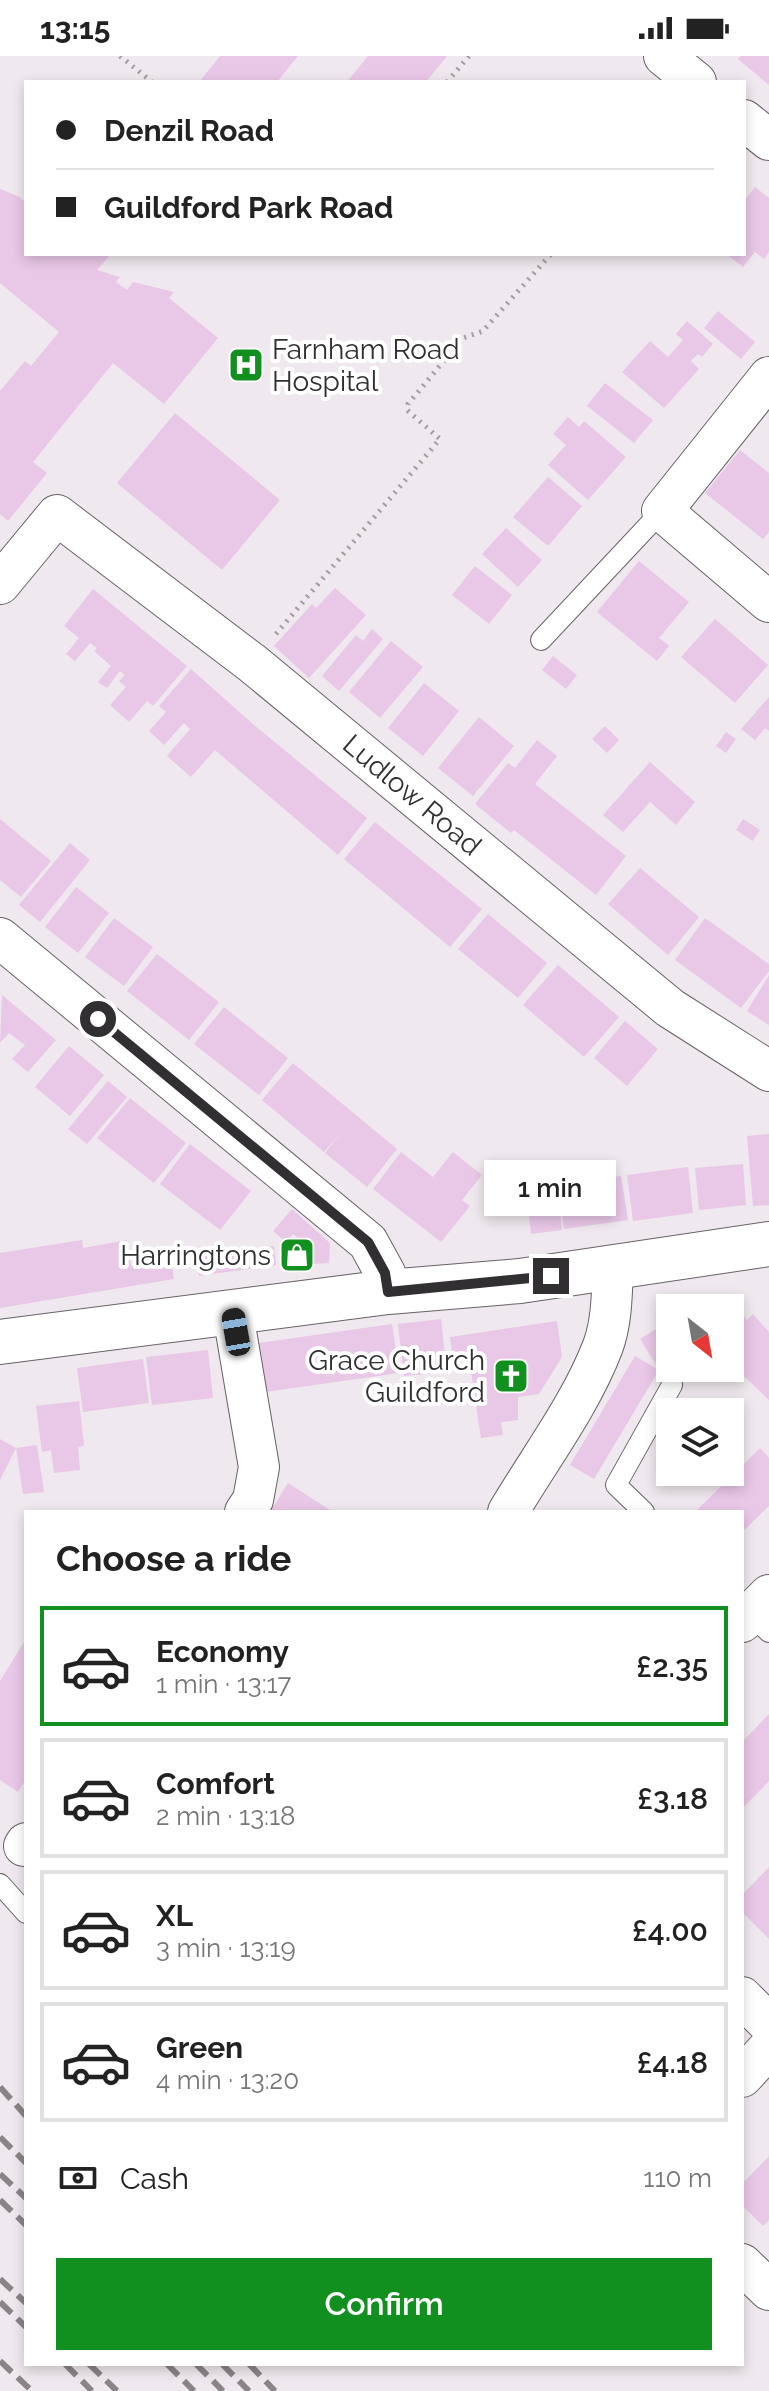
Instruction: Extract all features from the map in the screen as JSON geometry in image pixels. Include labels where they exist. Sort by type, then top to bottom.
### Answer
[{"type":"street","points":[[664,56],[694,80]]},
{"type":"street","points":[[746,122],[769,140]]},
{"type":"street","points":[[769,377],[662,511],[769,602]]},
{"type":"street","name":"Ludlow Road","points":[[0,584],[57,515],[252,663],[670,1008],[769,1071]]},
{"type":"street","points":[[0,938],[368,1242],[385,1273],[388,1292]]},
{"type":"street","points":[[0,1342],[388,1292],[520,1281],[769,1244]]},
{"type":"street","points":[[509,1510],[578,1396],[604,1343],[613,1266]]},
{"type":"street","points":[[233,1314],[259,1467],[253,1500],[246,1510]]},
{"type":"street","points":[[744,1999],[769,2024]]},
{"type":"street","points":[[744,2075],[769,2048]]},
{"type":"street","points":[[744,2266],[769,2290]]},
{"type":"lane","points":[[541,640],[662,511]]},
{"type":"lane","points":[[642,1510],[616,1485],[672,1385]]},
{"type":"lane","points":[[0,1884],[24,1911]]},
{"type":"path","points":[[120,56],[150,80]]},
{"type":"path","points":[[449,80],[469,56]]},
{"type":"path","points":[[252,663],[440,439],[407,410],[408,404],[463,338],[483,331],[549,256]]},
{"type":"building","points":[[220,56],[298,56],[279,80],[201,80]]},
{"type":"building","points":[[368,56],[447,56],[428,80],[349,80]]},
{"type":"building","points":[[741,56],[769,56],[769,85],[738,59]]},
{"type":"building","points":[[755,187],[769,198],[769,252],[764,259],[755,252],[743,267],[729,256],[746,256],[746,198]]},
{"type":"building","points":[[0,189],[24,201],[24,256],[109,256],[97,270],[120,277],[116,282],[127,290],[133,282],[174,292],[169,298],[218,338],[164,404],[113,363],[33,462],[47,473],[8,521],[0,514],[0,391],[25,361],[31,366],[59,332],[0,283]]},
{"type":"building","points":[[718,311],[755,342],[741,359],[704,328]]},
{"type":"building","points":[[687,321],[713,344],[702,357],[698,354],[691,361],[699,369],[664,408],[622,372],[650,341],[668,357],[683,340],[676,334]]},
{"type":"building","points":[[605,383],[653,420],[634,443],[587,406]]},
{"type":"building","points":[[175,413],[280,500],[222,570],[117,483]]},
{"type":"building","points":[[568,417],[579,427],[584,421],[626,457],[588,500],[548,465],[566,445],[553,434]]},
{"type":"building","points":[[740,450],[769,473],[769,532],[763,539],[705,493]]},
{"type":"building","points":[[548,477],[582,506],[548,546],[513,517]]},
{"type":"building","points":[[506,528],[542,560],[518,587],[482,554]]},
{"type":"building","points":[[639,561],[689,602],[659,638],[669,646],[657,661],[597,612]]},
{"type":"building","points":[[475,566],[512,595],[489,624],[452,595]]},
{"type":"building","points":[[335,588],[366,615],[309,678],[274,646],[312,604],[316,608]]},
{"type":"building","points":[[93,589],[187,666],[153,706],[147,701],[129,722],[110,705],[126,687],[119,681],[125,675],[120,671],[107,688],[98,682],[111,666],[94,651],[97,648],[90,643],[75,661],[66,654],[79,638],[64,626]]},
{"type":"building","points":[[715,619],[768,665],[735,703],[681,657]]},
{"type":"building","points":[[372,629],[383,639],[339,691],[322,676],[356,635],[363,641]]},
{"type":"building","points":[[391,641],[423,667],[380,718],[349,692]]},
{"type":"building","points":[[553,656],[577,675],[566,689],[542,670]]},
{"type":"building","points":[[191,669],[367,818],[338,855],[215,750],[191,777],[167,756],[190,729],[184,723],[164,745],[149,731],[166,712],[159,706]]},
{"type":"building","points":[[424,683],[459,711],[423,756],[388,728]]},
{"type":"building","points":[[769,697],[769,731],[765,728],[755,740],[741,729]]},
{"type":"building","points":[[479,717],[514,746],[473,796],[438,768]]},
{"type":"building","points":[[605,726],[619,740],[607,753],[592,739]]},
{"type":"building","points":[[726,732],[736,739],[726,753],[716,746]]},
{"type":"building","points":[[537,740],[557,756],[535,784],[626,856],[596,895],[514,830],[511,833],[475,804],[508,763],[515,768]]},
{"type":"building","points":[[650,762],[695,802],[676,825],[650,802],[623,832],[603,815]]},
{"type":"building","points":[[0,819],[51,861],[21,897],[0,880]]},
{"type":"building","points":[[743,819],[760,830],[753,841],[736,830]]},
{"type":"building","points":[[375,822],[482,909],[450,947],[344,859]]},
{"type":"building","points":[[70,843],[90,860],[40,922],[19,905]]},
{"type":"building","points":[[640,868],[699,917],[668,955],[608,904]]},
{"type":"building","points":[[76,887],[109,913],[78,953],[45,927]]},
{"type":"building","points":[[488,914],[547,963],[518,998],[458,949]]},
{"type":"building","points":[[114,918],[153,947],[124,986],[85,957]]},
{"type":"building","points":[[705,918],[769,964],[769,971],[741,1008],[675,960]]},
{"type":"building","points":[[157,954],[219,1002],[189,1040],[127,991]]},
{"type":"building","points":[[558,965],[619,1017],[584,1057],[523,1005]]},
{"type":"building","points":[[769,975],[769,1025],[747,1011]]},
{"type":"building","points":[[2,995],[56,1040],[28,1072],[12,1059],[25,1045],[9,1033],[0,1043]]},
{"type":"building","points":[[224,1007],[288,1058],[259,1095],[194,1044]]},
{"type":"building","points":[[625,1021],[658,1049],[627,1086],[594,1058]]},
{"type":"building","points":[[69,1046],[104,1075],[70,1116],[35,1087]]},
{"type":"building","points":[[293,1063],[397,1149],[367,1187],[325,1153],[341,1133],[324,1152],[262,1100]]},
{"type":"building","points":[[108,1081],[127,1097],[87,1144],[68,1129]]},
{"type":"building","points":[[130,1098],[186,1143],[154,1183],[97,1138]]},
{"type":"building","points":[[769,1134],[769,1205],[753,1206],[747,1136]]},
{"type":"building","points":[[190,1144],[251,1191],[220,1230],[160,1184]]},
{"type":"building","points":[[401,1152],[433,1177],[453,1152],[482,1175],[462,1200],[470,1206],[441,1242],[373,1189]]},
{"type":"building","points":[[743,1164],[746,1205],[699,1210],[695,1168]]},
{"type":"building","points":[[688,1167],[693,1213],[633,1221],[627,1175]]},
{"type":"building","points":[[621,1176],[628,1220],[564,1229],[558,1184]]},
{"type":"building","points":[[557,1185],[562,1230],[531,1234],[526,1189]]},
{"type":"building","points":[[292,1209],[330,1243],[329,1263],[282,1266],[280,1247],[307,1245],[293,1234],[286,1242],[273,1231]]},
{"type":"building","points":[[82,1240],[83,1248],[127,1240],[131,1266],[171,1259],[174,1279],[0,1308],[0,1253]]},
{"type":"building","points":[[274,1246],[276,1265],[199,1276],[196,1256]]},
{"type":"building","points":[[753,1314],[769,1332],[769,1400],[744,1376],[744,1317],[747,1320]]},
{"type":"building","points":[[441,1319],[447,1372],[404,1376],[398,1324]]},
{"type":"building","name":"Grace Church Guildford","points":[[557,1321],[562,1357],[539,1394],[518,1397],[518,1420],[501,1422],[503,1435],[481,1438],[469,1358],[453,1359],[450,1337]]},
{"type":"building","points":[[392,1324],[399,1373],[265,1392],[259,1343]]},
{"type":"building","points":[[656,1329],[656,1364],[640,1339]]},
{"type":"building","points":[[208,1350],[213,1398],[152,1405],[146,1357]]},
{"type":"building","points":[[635,1356],[656,1368],[656,1375],[594,1479],[570,1465]]},
{"type":"building","points":[[143,1359],[149,1403],[83,1412],[77,1368]]},
{"type":"building","points":[[79,1401],[84,1446],[78,1447],[80,1470],[54,1473],[51,1450],[42,1452],[36,1406]]},
{"type":"building","points":[[0,1439],[16,1448],[0,1480]]},
{"type":"building","points":[[37,1445],[44,1492],[23,1494],[16,1448]]},
{"type":"building","points":[[760,1448],[769,1458],[769,1506],[744,1530],[744,1510],[697,1510],[721,1486],[744,1486],[744,1464]]},
{"type":"building","points":[[288,1483],[330,1510],[271,1510]]},
{"type":"building","points":[[24,1642],[24,1782],[18,1792],[0,1780],[0,1681]]},
{"type":"building","points":[[769,1714],[769,1781],[744,1807],[744,1740]]},
{"type":"building","points":[[769,1867],[769,1939],[744,1914],[744,1893]]},
{"type":"building","points":[[769,2156],[769,2220],[763,2226],[744,2207],[744,2182]]},
{"type":"railway","points":[[0,2087],[24,2114]]},
{"type":"railway","points":[[0,2137],[24,2161]]},
{"type":"railway","points":[[0,2174],[24,2196]]},
{"type":"railway","points":[[0,2200],[24,2223]]},
{"type":"railway","points":[[0,2279],[24,2301]]},
{"type":"railway","points":[[0,2302],[24,2325]]},
{"type":"railway","points":[[0,2361],[32,2391]]},
{"type":"railway","points":[[67,2366],[92,2391]]},
{"type":"railway","points":[[91,2366],[117,2391]]},
{"type":"railway","points":[[169,2366],[194,2391]]},
{"type":"railway","points":[[198,2366],[223,2391]]},
{"type":"railway","points":[[224,2366],[249,2391]]},
{"type":"railway","points":[[251,2366],[275,2391]]},
{"type":"place","name":"Farnham Road Hospital","points":[[246,365]]},
{"type":"place","name":"Harringtons","points":[[297,1255]]},
{"type":"place","name":"Grace Church Guildford","points":[[511,1376]]},
{"type":"route","points":[[98,1019],[368,1242],[385,1273],[388,1292],[551,1276]]}]
